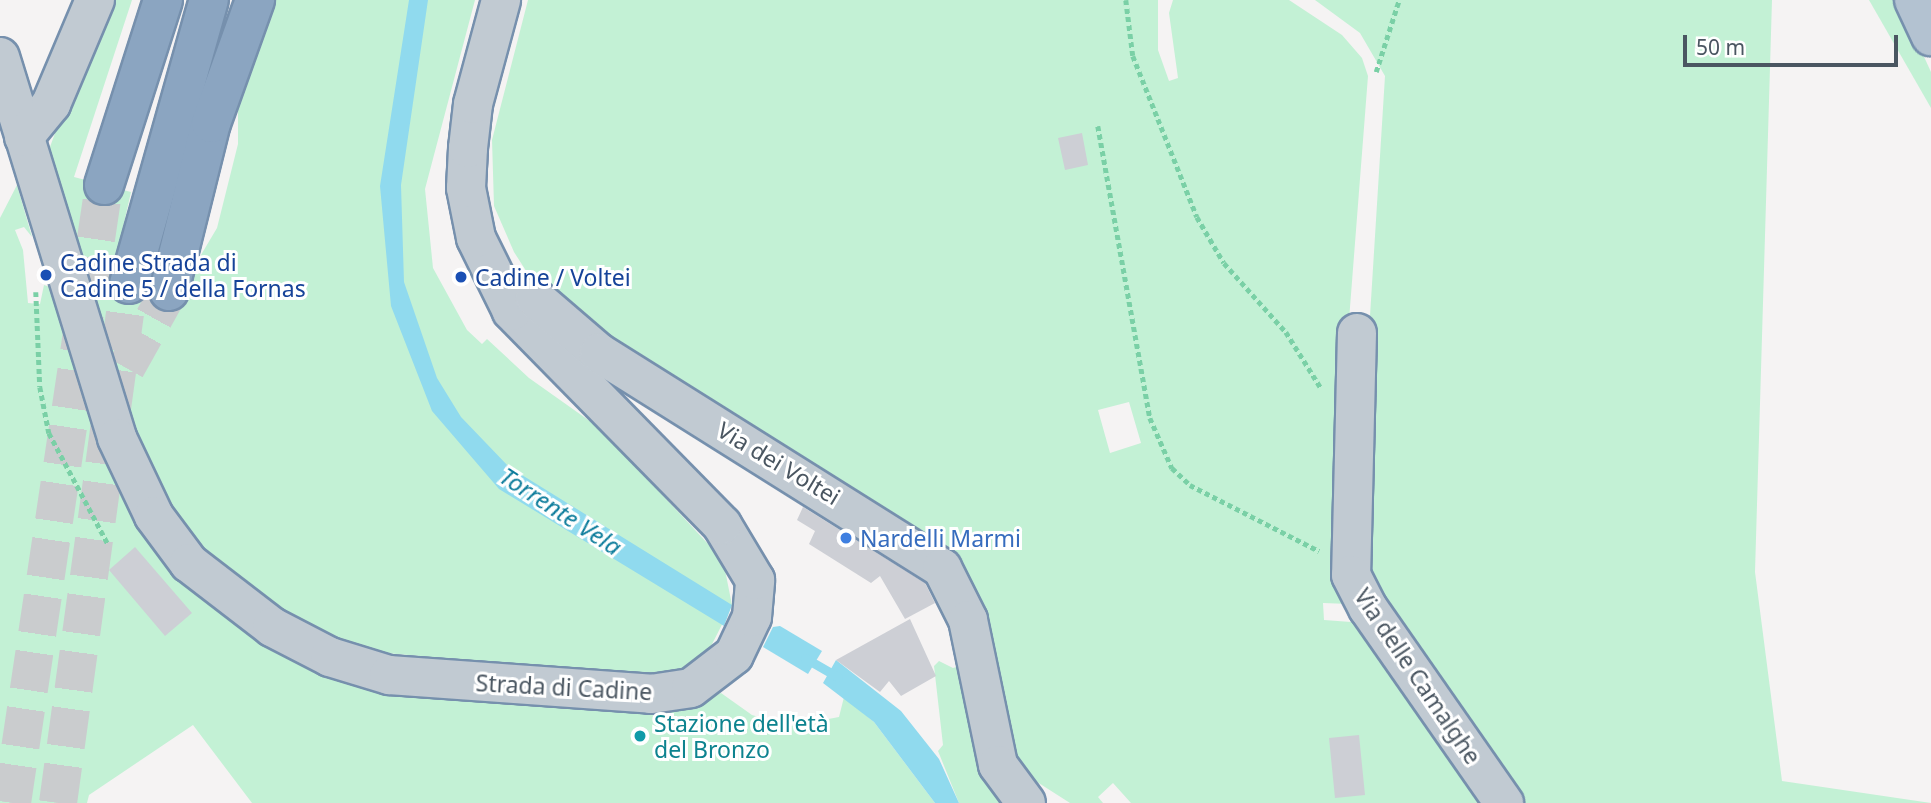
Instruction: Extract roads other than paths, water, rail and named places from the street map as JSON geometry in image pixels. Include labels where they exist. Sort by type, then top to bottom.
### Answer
[{"type":"highway","points":[[104,185],[163,0]]},
{"type":"highway","points":[[129,284],[209,0]]},
{"type":"highway","points":[[169,291],[211,123],[256,0]]},
{"type":"main road","points":[[1914,0],[1931,36]]},
{"type":"street","points":[[24,137],[51,104],[95,0]]},
{"type":"street","name":"Strada di Cadine","points":[[0,57],[71,297],[133,475],[154,516],[189,562],[229,598],[330,657],[389,675],[651,694],[691,688],[713,676],[748,627],[755,580],[740,547],[512,310],[469,214],[473,104],[501,0]]},
{"type":"street","name":"Via dei Voltei","points":[[469,214],[492,224],[537,301],[570,334],[943,568],[968,620],[998,765],[1026,803]]},
{"type":"street","name":"Via delle Camalghe","points":[[1357,333],[1351,575],[1368,608],[1504,803]]},
{"type":"water","points":[[409,0],[428,0],[401,185],[404,282],[437,378],[461,417],[509,467],[732,605],[724,626],[499,489],[432,411],[391,306],[380,186]]},
{"type":"water","points":[[780,626],[822,651],[808,674],[763,647],[773,627]]},
{"type":"water","points":[[836,660],[901,711],[939,759],[959,803],[935,803],[874,722],[823,683]]},
{"type":"waterway","name":"Torrente Vela","points":[[805,658],[838,677]]},
{"type":"tunnel","points":[[12,803],[104,185]]},
{"type":"tunnel","points":[[58,803],[129,284]]},
{"type":"tunnel","points":[[126,368],[169,291]]},
{"type":"place","name":"Cadine Strada di Cadine 5 / della Fornas","points":[[46,275]]},
{"type":"place","name":"Cadine / Voltei","points":[[461,277]]},
{"type":"place","name":"Nardelli Marmi","points":[[846,538]]},
{"type":"place","name":"Stazione dell'età del Bronzo","points":[[640,736]]}]
